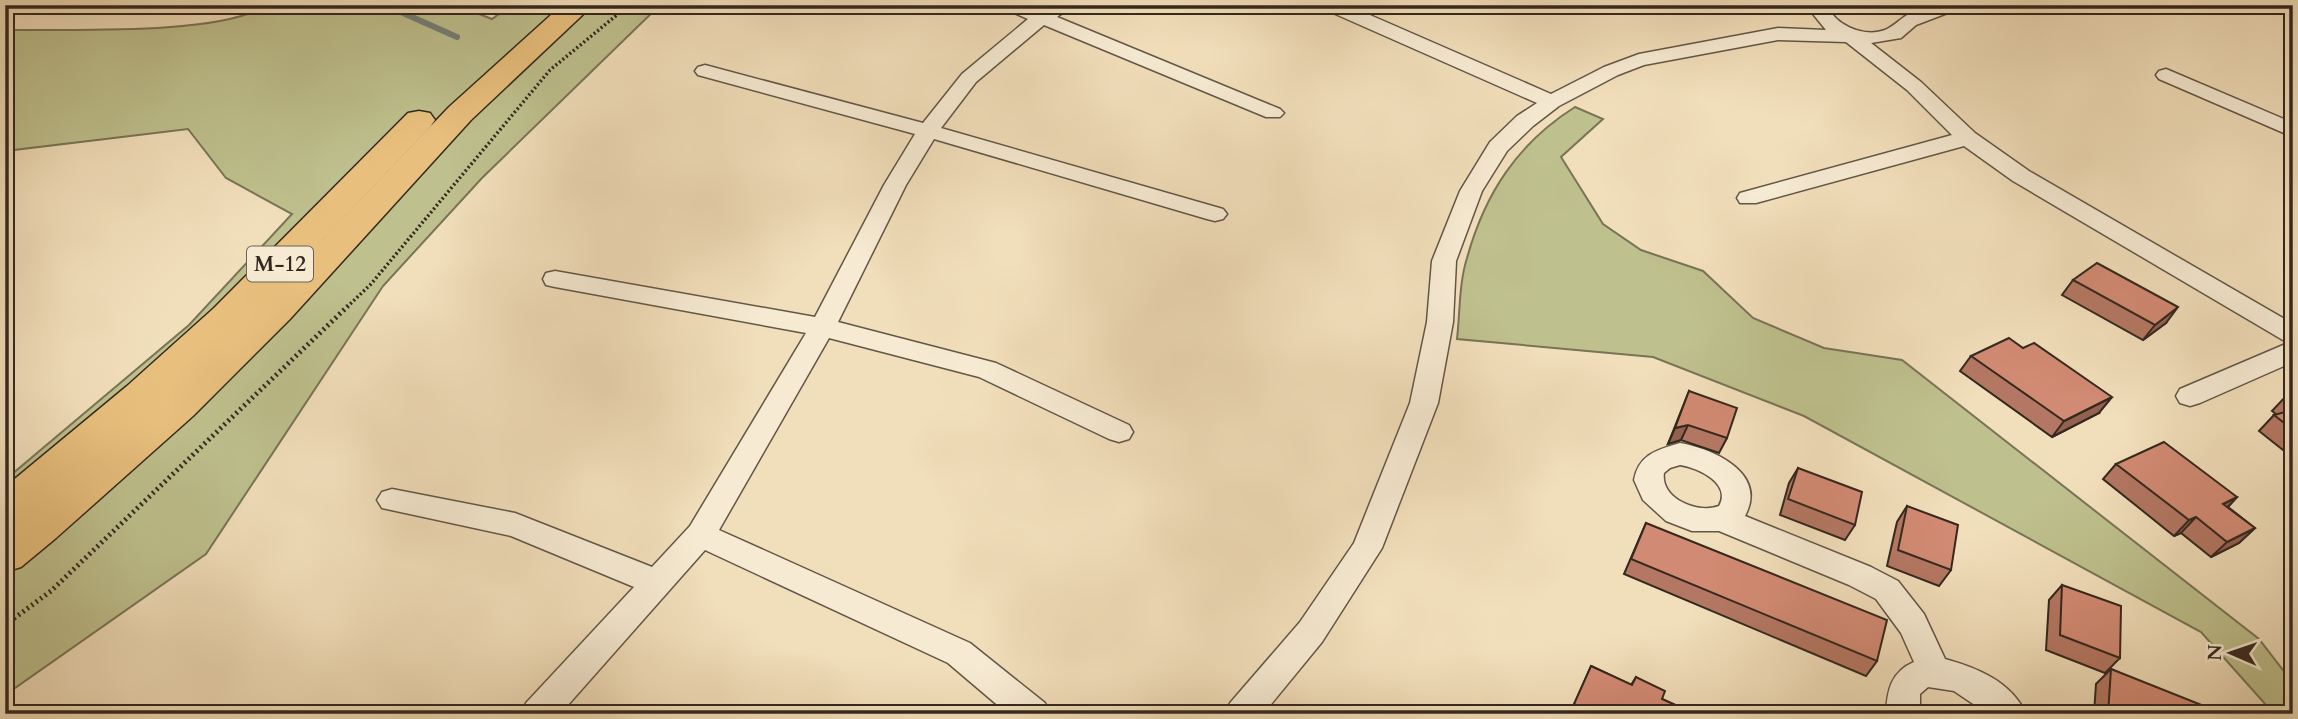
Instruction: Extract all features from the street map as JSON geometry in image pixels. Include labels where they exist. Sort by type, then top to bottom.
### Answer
[{"type":"highway","name":"M-12","points":[[5,512],[141,396],[227,317],[449,90],[545,5]]},
{"type":"highway","name":"M-12","points":[[5,554],[55,514],[207,381],[502,72],[579,5]]},
{"type":"street","points":[[1012,5],[1053,11],[1273,113]]},
{"type":"street","points":[[1331,5],[1552,102]]},
{"type":"street","points":[[1242,714],[1311,632],[1367,548],[1424,403],[1440,322],[1444,261],[1471,191],[1498,148],[1525,121],[1552,102],[1611,71],[1639,60],[1778,34],[1878,38],[1951,6]]},
{"type":"street","points":[[1874,7],[1951,6]]},
{"type":"street","points":[[1874,7],[1891,15],[1896,30],[1896,55],[1914,86]]},
{"type":"street","points":[[1778,34],[1825,10],[1832,26],[1852,35],[1914,86],[1966,138],[2021,176],[2293,335]]},
{"type":"street","points":[[538,714],[701,535],[843,291],[895,185],[928,131],[969,78],[1053,11]]},
{"type":"street","points":[[705,71],[928,131],[1215,214]]},
{"type":"street","points":[[2166,75],[2293,131]]},
{"type":"street","points":[[1748,198],[1966,138]]},
{"type":"street","points":[[555,279],[822,327],[987,370],[1119,432]]},
{"type":"street","points":[[2190,396],[2293,351]]},
{"type":"street","points":[[392,500],[515,525],[658,583]]},
{"type":"street","points":[[1721,519],[1860,576],[1887,590],[1913,624],[1935,672]]},
{"type":"street","points":[[701,535],[959,653],[1033,714]]},
{"type":"street","points":[[1903,714],[1900,696],[1907,682],[1922,673],[1935,672],[1964,677],[1986,690],[2009,714]]},
{"type":"path","points":[[5,625],[51,591],[372,284],[550,70],[629,5]]},
{"type":"green space","points":[[266,5],[456,5],[492,19],[511,5],[660,5],[482,178],[383,286],[206,554],[5,695],[5,480],[189,325],[292,214],[226,178],[188,129],[5,151],[5,30],[102,30],[180,26],[245,15]]},
{"type":"green space","points":[[1575,107],[1603,119],[1561,157],[1603,224],[1641,250],[1703,271],[1753,318],[1824,348],[1902,360],[2259,639],[2293,683],[2293,714],[2274,714],[2201,632],[1804,416],[1653,357],[1457,339],[1464,268],[1483,212],[1506,172],[1521,153],[1555,121]]},
{"type":"building","points":[[2097,263],[2178,307],[2155,325],[2073,280]]},
{"type":"building","points":[[2009,338],[2023,348],[2034,343],[2112,397],[2064,421],[1971,356]]},
{"type":"building","points":[[1689,391],[1737,408],[1727,438],[1688,425],[1675,428]]},
{"type":"building","points":[[2293,410],[2293,430],[2274,415]]},
{"type":"building","points":[[2164,442],[2237,497],[2223,504],[2255,528],[2227,542],[2196,517],[2189,520],[2116,464]]},
{"type":"building","points":[[1798,468],[1862,492],[1855,525],[1788,499]]},
{"type":"building","points":[[1907,506],[1958,525],[1951,570],[1898,550]]},
{"type":"building","points":[[1646,523],[1887,620],[1877,661],[1631,559]]},
{"type":"building","points":[[2062,585],[2121,606],[2120,658],[2060,635]]},
{"type":"building","points":[[1591,666],[1632,685],[1636,677],[1665,691],[1662,699],[1695,714],[1594,714],[1574,704]]},
{"type":"building","points":[[2111,669],[2209,708],[2209,714],[2108,714]]},
{"type":"waterway","points":[[385,5],[457,37]]}]
